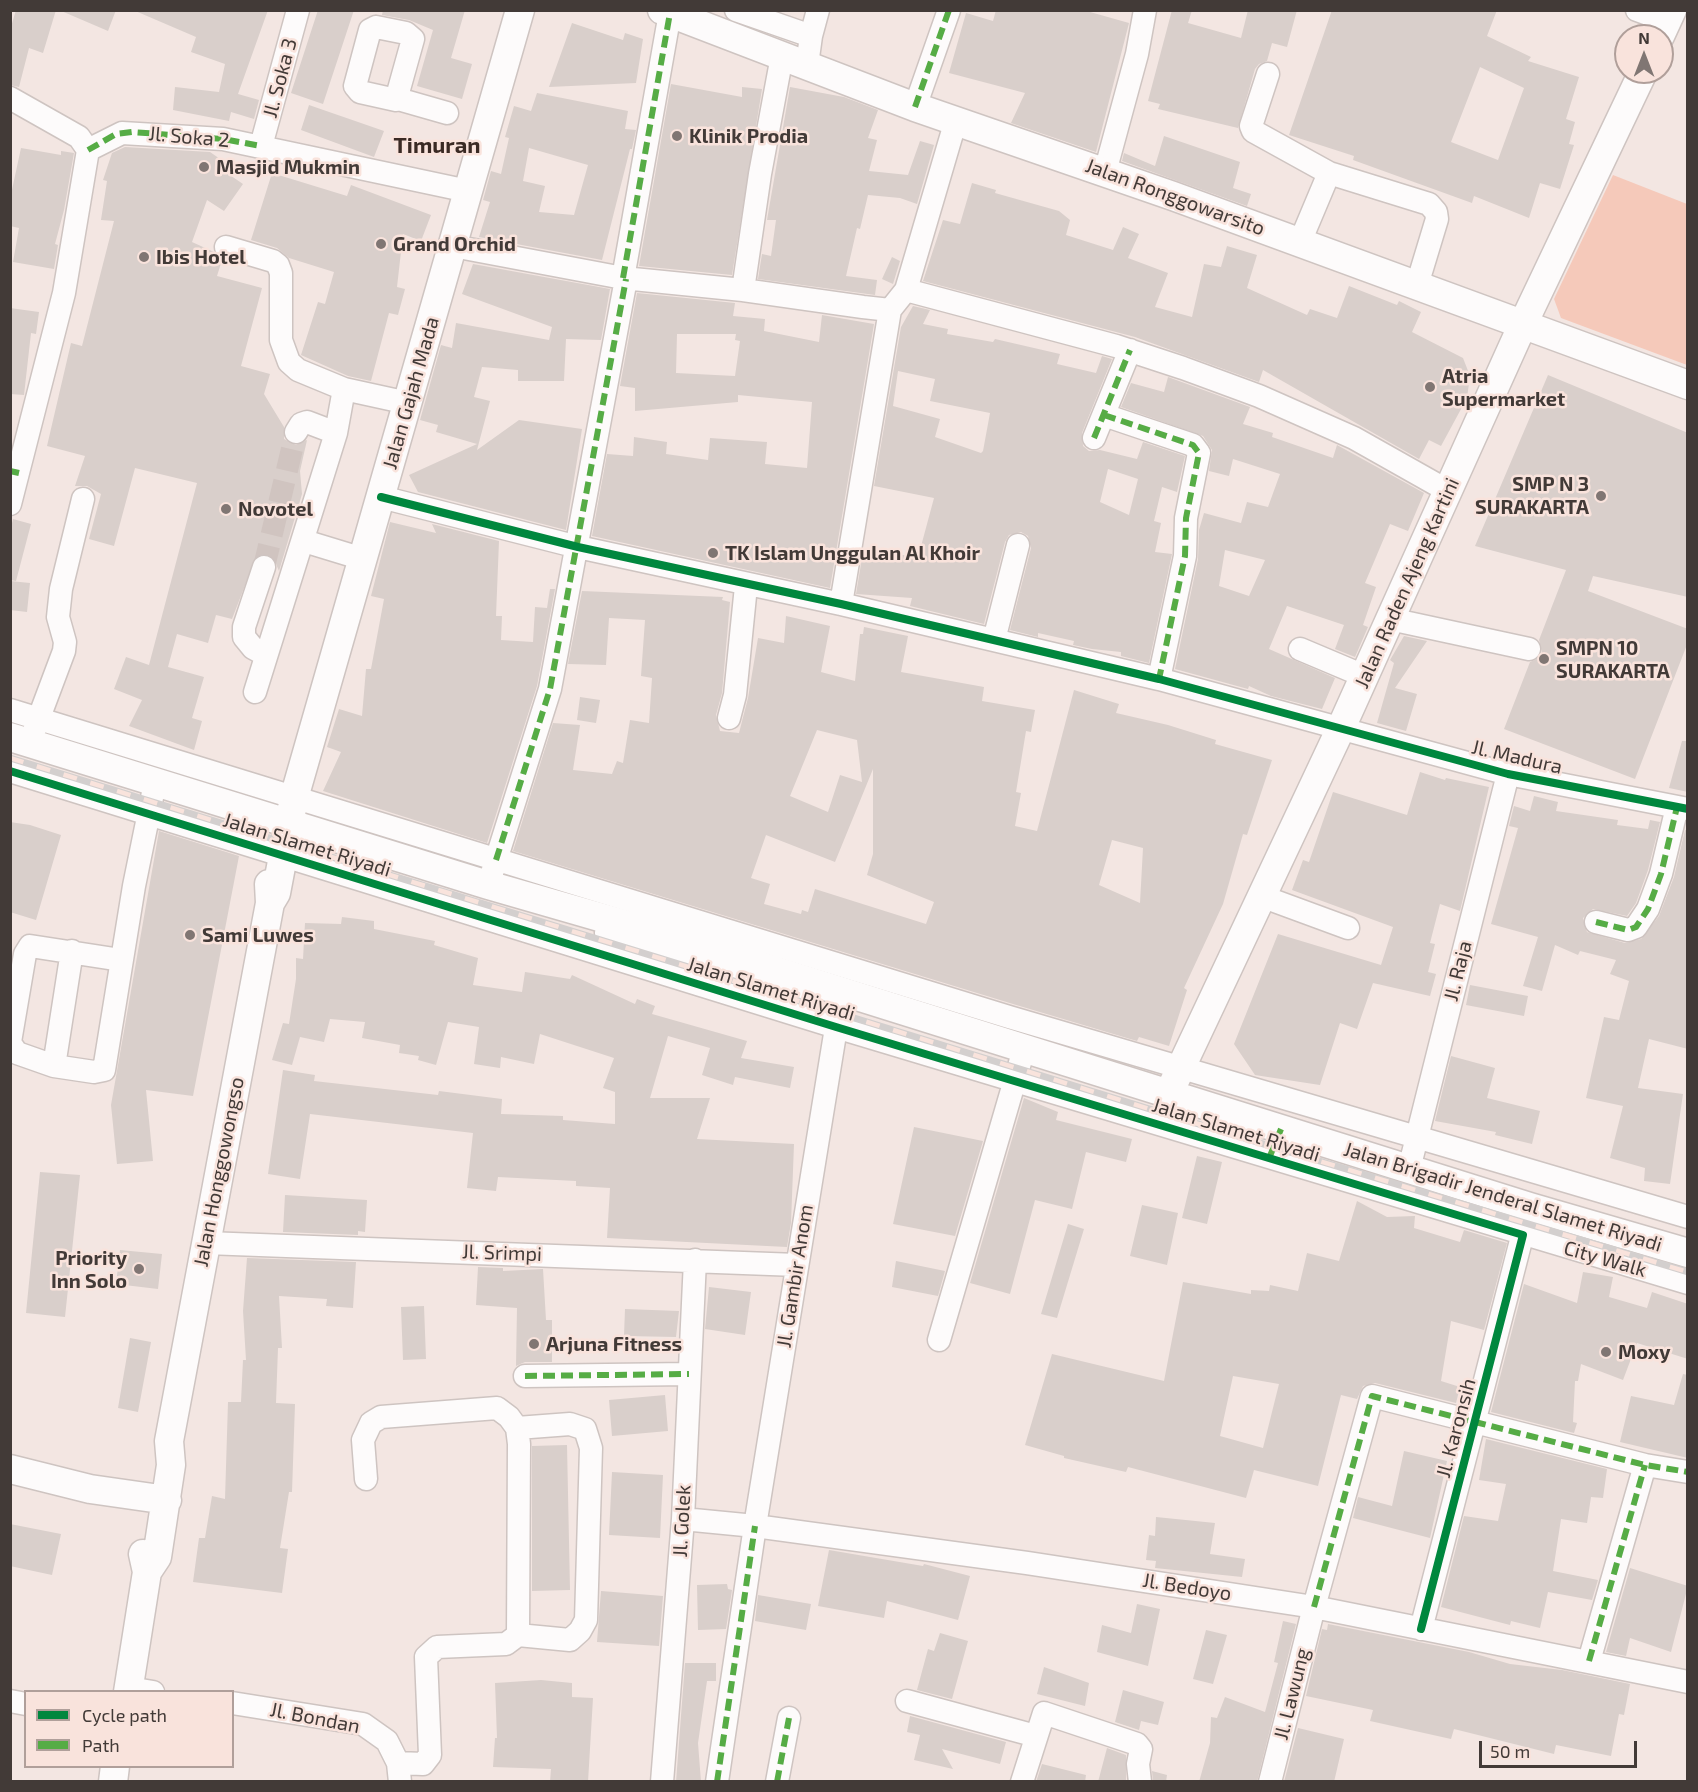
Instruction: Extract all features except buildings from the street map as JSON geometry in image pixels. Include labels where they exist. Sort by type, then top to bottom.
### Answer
[{"type":"main road","name":"Jalan Gajah Mada","points":[[286,828],[520,10]]},
{"type":"main road","name":"Jalan Ronggowarsito","points":[[666,12],[915,106],[1105,172],[1688,385]]},
{"type":"main road","name":"Jalan Raden Ajeng Kartini","points":[[1169,1093],[1341,728],[1523,324],[1637,84]]},
{"type":"main road","name":"Jalan Brigadir Jenderal Slamet Riyadi","points":[[22,737],[152,797],[492,873],[839,1008],[1020,1064],[1169,1093],[1276,1141],[1409,1169],[1527,1219],[1688,1253]]},
{"type":"main road","name":"Jalan Honggowongso","points":[[137,1690],[147,1572],[143,1553],[157,1505],[158,1463],[169,1441],[270,903],[276,893],[286,828]]},
{"type":"main road","points":[[10,1469],[157,1505]]},
{"type":"street","points":[[283,67],[269,63],[284,10]]},
{"type":"street","name":"Jl. Soka 3","points":[[261,146],[298,10]]},
{"type":"street","points":[[736,10],[775,17],[810,36]]},
{"type":"street","points":[[743,290],[760,174],[794,60],[810,36],[818,10]]},
{"type":"street","points":[[915,106],[949,10]]},
{"type":"street","points":[[1105,172],[1137,54],[1145,10]]},
{"type":"street","points":[[1637,10],[1666,23]]},
{"type":"street","points":[[666,12],[625,278],[578,547],[550,689],[492,873],[1182,1066],[1688,1217]]},
{"type":"street","points":[[398,99],[413,39],[396,21],[370,30],[355,86],[360,92],[398,99],[447,113]]},
{"type":"street","points":[[1268,74],[1251,126],[1253,131],[1329,173],[1429,204],[1436,212],[1437,219],[1417,285]]},
{"type":"street","points":[[10,98],[79,137],[88,150],[70,264],[15,472],[10,504]]},
{"type":"street","points":[[841,604],[890,310],[906,290],[956,120]]},
{"type":"street","name":"Jl. Soka 2","points":[[88,150],[116,134],[132,132],[223,139],[468,191]]},
{"type":"street","points":[[1300,243],[1329,173]]},
{"type":"street","points":[[453,246],[625,278],[743,290],[890,310]]},
{"type":"street","points":[[226,247],[273,261],[278,265],[281,273],[281,340],[289,363],[298,370],[344,389],[408,403]]},
{"type":"street","points":[[906,290],[1130,350],[1259,396],[1354,438],[1448,491]]},
{"type":"street","points":[[1094,438],[1130,350]]},
{"type":"street","points":[[255,692],[304,542],[336,433],[344,389]]},
{"type":"street","points":[[1104,415],[1193,445],[1199,453],[1187,513],[1185,556],[1159,679]]},
{"type":"street","points":[[296,432],[302,424],[307,423],[336,433]]},
{"type":"street","name":"Jl. Madura","points":[[381,497],[578,547],[747,586],[841,604],[1159,679],[1508,774],[1682,808]]},
{"type":"street","points":[[22,737],[64,651],[65,642],[58,617],[61,589],[83,499]]},
{"type":"street","points":[[304,542],[363,559]]},
{"type":"street","points":[[994,640],[1018,545]]},
{"type":"street","points":[[264,567],[244,627],[244,637],[253,648],[266,655]]},
{"type":"street","points":[[729,718],[735,695],[747,586]]},
{"type":"street","points":[[1390,619],[1529,649]]},
{"type":"street","points":[[1300,649],[1364,676]]},
{"type":"street","points":[[10,710],[22,737],[286,828],[839,1008]]},
{"type":"street","points":[[10,771],[152,797],[121,960],[104,1070],[94,1072],[54,1065],[17,1053],[10,1043],[25,954],[30,946],[121,960]]},
{"type":"street","name":"Jl. Raja","points":[[1409,1169],[1508,774]]},
{"type":"street","points":[[1596,922],[1630,930],[1636,927],[1648,909],[1682,808]]},
{"type":"street","points":[[1262,896],[1348,928]]},
{"type":"street","points":[[54,1065],[72,951]]},
{"type":"street","name":"Jl. Gambir Anom","points":[[717,1782],[755,1526],[839,1008]]},
{"type":"street","points":[[939,1340],[1020,1064]]},
{"type":"street","name":"Jalan Slamet Riyadi","points":[[1020,1064],[1527,1219]]},
{"type":"street","points":[[1527,1219],[1688,1264]]},
{"type":"street","name":"City Walk","points":[[1527,1219],[1688,1283]]},
{"type":"street","name":"Jl. Karonsih","points":[[1421,1629],[1527,1219]]},
{"type":"street","name":"Jl. Srimpi","points":[[206,1243],[797,1265]]},
{"type":"street","name":"Jl. Golek","points":[[662,1782],[683,1519],[695,1260]]},
{"type":"street","points":[[525,1376],[689,1374]]},
{"type":"street","name":"Jl. Lawung","points":[[1270,1782],[1314,1606],[1372,1396],[1474,1422]]},
{"type":"street","points":[[366,1479],[363,1440],[371,1424],[381,1417],[497,1408],[509,1416],[517,1428],[519,1444],[518,1635]]},
{"type":"street","points":[[1474,1422],[1645,1465],[1688,1472]]},
{"type":"street","points":[[399,1772],[423,1764],[430,1755],[426,1657],[437,1647],[506,1644],[518,1635],[570,1640],[580,1631],[586,1620],[591,1448],[585,1429],[570,1424],[517,1428]]},
{"type":"street","points":[[1589,1661],[1645,1465]]},
{"type":"street","name":"Jl. Bedoyo","points":[[683,1519],[755,1526],[1314,1606],[1688,1683]]},
{"type":"street","points":[[907,1701],[1036,1736]]},
{"type":"street","name":"Jl. Bondan","points":[[234,1703],[363,1725],[387,1741],[399,1772]]},
{"type":"street","points":[[1022,1782],[1043,1714],[1047,1713],[1137,1744],[1141,1749],[1138,1764],[1140,1782]]},
{"type":"street","points":[[777,1782],[789,1718]]},
{"type":"shaded area","points":[[1613,175],[1687,204],[1687,365],[1561,318],[1554,299]]},
{"type":"tunnel","points":[[264,567],[296,432]]},
{"type":"railway","points":[[10,758],[1273,1147],[1688,1272]]},
{"type":"marked path","points":[[915,107],[949,10]]},
{"type":"marked path","points":[[623,278],[670,13]]},
{"type":"marked path","points":[[88,150],[116,134],[132,132],[223,139],[261,146]]},
{"type":"marked path","points":[[496,860],[550,689],[626,279]]},
{"type":"marked path","points":[[1094,438],[1130,350]]},
{"type":"marked path","points":[[1104,415],[1193,445],[1199,453],[1186,518],[1185,556],[1159,679]]},
{"type":"marked path","points":[[10,471],[19,473]]},
{"type":"marked path","points":[[1596,922],[1628,930],[1636,927],[1648,909],[1661,874],[1677,807]]},
{"type":"marked path","points":[[1270,1156],[1281,1129]]},
{"type":"marked path","points":[[525,1376],[689,1374]]},
{"type":"marked path","points":[[1314,1607],[1372,1396],[1645,1465],[1688,1472]]},
{"type":"marked path","points":[[1589,1661],[1645,1465]]},
{"type":"marked path","points":[[717,1782],[755,1526]]},
{"type":"marked path","points":[[777,1782],[789,1718]]},
{"type":"cycle path","points":[[381,497],[578,547],[841,604],[1159,679],[1508,774],[1688,809]]},
{"type":"cycle path","points":[[10,771],[836,1027],[1523,1235],[1421,1629]]},
{"type":"place","name":"Klinik Prodia","points":[[677,136]]},
{"type":"place","name":"Masjid Mukmin","points":[[204,167]]},
{"type":"place","name":"Grand Orchid","points":[[381,244]]},
{"type":"place","name":"Ibis Hotel","points":[[144,257]]},
{"type":"place","name":"Atria Supermarket","points":[[1430,387]]},
{"type":"place","name":"SMP N 3 SURAKARTA","points":[[1601,496]]},
{"type":"place","name":"Novotel","points":[[226,509]]},
{"type":"place","name":"TK Islam Unggulan Al Khoir","points":[[713,553]]},
{"type":"place","name":"SMPN 10 SURAKARTA","points":[[1544,659]]},
{"type":"place","name":"Sami Luwes","points":[[190,935]]},
{"type":"place","name":"Priority Inn Solo","points":[[139,1269]]},
{"type":"place","name":"Arjuna Fitness","points":[[534,1344]]},
{"type":"place","name":"Moxy","points":[[1606,1352]]},
{"type":"district","name":"Timuran","points":[[437,146]]}]
